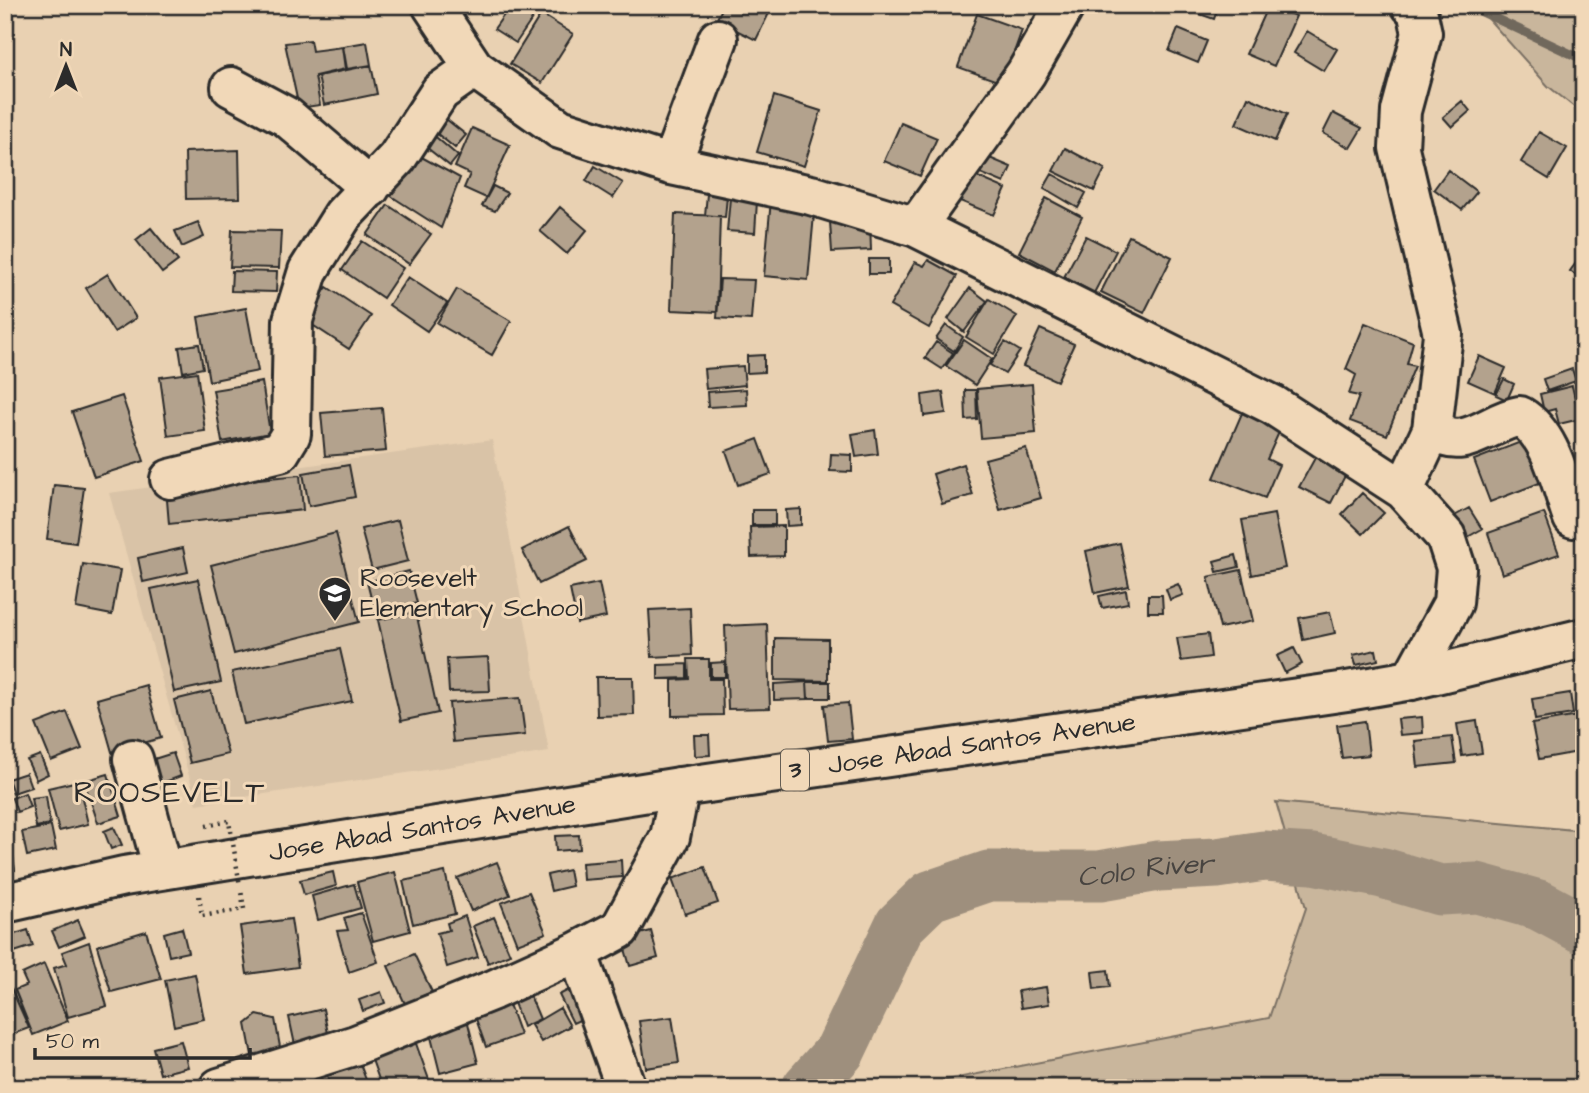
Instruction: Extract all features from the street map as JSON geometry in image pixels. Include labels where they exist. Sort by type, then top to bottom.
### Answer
[{"type":"main road","points":[[432,5],[474,68],[560,129],[671,165],[811,195],[916,227],[1273,405],[1404,490],[1446,537],[1456,568],[1453,603],[1411,680]]},
{"type":"main road","points":[[1404,490],[1432,430],[1443,334],[1399,148],[1401,111],[1422,33],[1417,10],[1411,5]]},
{"type":"main road","points":[[916,227],[1026,73],[1064,7]]},
{"type":"main road","points":[[671,165],[718,39]]},
{"type":"main road","points":[[170,479],[280,452],[291,434],[293,320],[308,271],[343,215],[397,158],[440,92],[474,68]]},
{"type":"main road","points":[[231,87],[287,117],[370,188]]},
{"type":"main road","points":[[1432,430],[1442,437],[1469,439],[1507,418],[1520,416],[1529,421],[1542,435],[1573,518]]},
{"type":"main road","name":"Jose Abad Santos Avenue","points":[[5,903],[163,869],[680,787],[1411,680],[1584,638]]},
{"type":"main road","points":[[133,759],[163,869]]},
{"type":"main road","points":[[219,1088],[316,1074],[356,1045],[577,953],[620,929],[670,837],[680,787]]},
{"type":"main road","points":[[577,953],[626,1088]]},
{"type":"path","points":[[202,916],[244,909],[231,831]]},
{"type":"shaded area","points":[[1476,5],[1584,5],[1584,115],[1548,86]]},
{"type":"shaded area","name":"Roosevelt Elementary School","points":[[492,440],[549,752],[197,804],[109,493]]},
{"type":"shaded area","points":[[1276,802],[1584,831],[1584,1088],[905,1088],[1269,1018],[1306,908]]},
{"type":"building","points":[[511,5],[528,5],[537,12],[516,43],[494,29]]},
{"type":"building","points":[[724,5],[773,5],[756,40],[716,20]]},
{"type":"building","points":[[1182,5],[1219,5],[1214,19],[1182,8]]},
{"type":"building","points":[[1268,5],[1296,16],[1274,66],[1246,54]]},
{"type":"building","points":[[541,14],[573,34],[542,83],[510,64]]},
{"type":"building","points":[[977,14],[1022,30],[1003,83],[958,67]]},
{"type":"building","points":[[1178,29],[1207,41],[1198,63],[1169,51]]},
{"type":"building","points":[[1307,31],[1337,49],[1324,71],[1294,53]]},
{"type":"building","points":[[310,40],[312,51],[342,47],[345,69],[315,76],[320,105],[299,108],[285,43]]},
{"type":"building","points":[[367,42],[371,65],[347,69],[343,46]]},
{"type":"building","points":[[371,65],[377,94],[324,105],[318,76]]},
{"type":"building","points":[[774,96],[821,111],[804,166],[757,152]]},
{"type":"building","points":[[1248,97],[1287,114],[1275,141],[1236,124]]},
{"type":"building","points":[[1462,101],[1470,111],[1452,127],[1443,117]]},
{"type":"building","points":[[1333,113],[1362,128],[1350,148],[1323,133]]},
{"type":"building","points":[[441,115],[466,135],[455,148],[430,128]]},
{"type":"building","points":[[901,123],[937,138],[920,176],[884,161]]},
{"type":"building","points":[[472,128],[510,145],[486,198],[464,188],[470,174],[455,167]]},
{"type":"building","points":[[430,132],[458,156],[450,166],[421,143]]},
{"type":"building","points":[[1539,132],[1567,148],[1549,179],[1521,162]]},
{"type":"building","points":[[1065,148],[1105,169],[1094,191],[1053,171]]},
{"type":"building","points":[[239,150],[240,198],[186,199],[185,152]]},
{"type":"building","points":[[973,151],[1011,167],[1004,183],[966,167]]},
{"type":"building","points":[[416,154],[460,178],[441,228],[391,196]]},
{"type":"building","points":[[595,166],[623,183],[613,198],[586,181]]},
{"type":"building","points":[[1448,170],[1477,192],[1462,210],[1434,189]]},
{"type":"building","points":[[966,172],[1006,189],[994,215],[955,199]]},
{"type":"building","points":[[1052,174],[1086,193],[1078,208],[1044,188]]},
{"type":"building","points":[[493,186],[507,193],[495,211],[482,206]]},
{"type":"building","points":[[707,194],[727,196],[725,217],[705,215]]},
{"type":"building","points":[[730,198],[757,201],[755,233],[727,231]]},
{"type":"building","points":[[1046,198],[1082,217],[1055,271],[1019,252]]},
{"type":"building","points":[[771,200],[815,204],[808,280],[764,276]]},
{"type":"building","points":[[388,205],[431,234],[409,264],[367,235]]},
{"type":"building","points":[[560,207],[587,230],[567,254],[540,231]]},
{"type":"building","points":[[675,214],[720,216],[717,312],[671,310]]},
{"type":"building","points":[[870,220],[871,250],[832,252],[830,222]]},
{"type":"building","points":[[198,222],[204,237],[182,247],[175,231]]},
{"type":"building","points":[[151,228],[178,261],[162,273],[136,240]]},
{"type":"building","points":[[232,230],[281,231],[279,268],[230,267]]},
{"type":"building","points":[[1086,236],[1116,251],[1094,293],[1064,277]]},
{"type":"building","points":[[1129,236],[1172,257],[1144,313],[1101,292]]},
{"type":"building","points":[[362,241],[403,268],[383,298],[342,270]]},
{"type":"building","points":[[1584,252],[1584,281],[1570,271]]},
{"type":"building","points":[[869,259],[889,259],[889,274],[869,274]]},
{"type":"building","points":[[928,260],[957,276],[929,328],[890,306],[915,262],[924,266]]},
{"type":"building","points":[[232,271],[277,272],[276,292],[231,291]]},
{"type":"building","points":[[108,274],[136,318],[114,332],[86,288]]},
{"type":"building","points":[[408,277],[447,303],[427,331],[389,305]]},
{"type":"building","points":[[720,279],[754,280],[751,320],[717,318]]},
{"type":"building","points":[[327,287],[371,316],[349,349],[305,320]]},
{"type":"building","points":[[970,288],[987,301],[964,332],[948,319]]},
{"type":"building","points":[[457,289],[511,321],[492,355],[437,323]]},
{"type":"building","points":[[989,299],[1017,316],[994,354],[966,337]]},
{"type":"building","points":[[246,308],[258,371],[209,381],[198,317]]},
{"type":"building","points":[[1365,323],[1413,342],[1407,364],[1415,366],[1387,435],[1350,421],[1359,396],[1349,394],[1356,375],[1346,369]]},
{"type":"building","points":[[946,325],[963,337],[954,351],[936,339]]},
{"type":"building","points":[[1040,329],[1074,344],[1057,381],[1023,366]]},
{"type":"building","points":[[964,340],[992,359],[975,385],[946,366]]},
{"type":"building","points":[[936,342],[953,353],[942,369],[925,358]]},
{"type":"building","points":[[1005,342],[1020,351],[1005,374],[990,365]]},
{"type":"building","points":[[199,344],[203,368],[183,372],[179,347]]},
{"type":"building","points":[[764,355],[764,372],[747,373],[747,356]]},
{"type":"building","points":[[1479,356],[1506,368],[1495,393],[1468,381]]},
{"type":"building","points":[[743,366],[745,385],[706,389],[704,369]]},
{"type":"building","points":[[1572,369],[1576,381],[1547,391],[1543,379]]},
{"type":"building","points":[[197,372],[205,431],[168,436],[160,377]]},
{"type":"building","points":[[1504,379],[1514,384],[1507,400],[1496,395]]},
{"type":"building","points":[[262,382],[270,433],[222,442],[213,390]]},
{"type":"building","points":[[1032,384],[1036,433],[981,438],[977,389]]},
{"type":"building","points":[[1572,386],[1580,419],[1559,424],[1555,409],[1544,412],[1540,394]]},
{"type":"building","points":[[746,389],[747,405],[708,407],[707,392]]},
{"type":"building","points":[[965,390],[976,390],[977,419],[966,420]]},
{"type":"building","points":[[943,392],[946,413],[924,416],[922,395]]},
{"type":"building","points":[[122,396],[144,461],[94,477],[72,412]]},
{"type":"building","points":[[382,408],[386,451],[325,456],[321,413]]},
{"type":"building","points":[[1242,413],[1280,430],[1267,459],[1279,465],[1265,498],[1214,478]]},
{"type":"building","points":[[875,430],[878,454],[856,457],[852,434]]},
{"type":"building","points":[[758,439],[771,474],[738,485],[726,451]]},
{"type":"building","points":[[1526,440],[1542,482],[1490,502],[1474,460]]},
{"type":"building","points":[[1026,448],[1041,498],[1000,510],[985,459]]},
{"type":"building","points":[[831,454],[852,455],[852,472],[830,471]]},
{"type":"building","points":[[1316,456],[1347,472],[1331,503],[1299,487]]},
{"type":"building","points":[[963,464],[973,495],[942,504],[933,474]]},
{"type":"building","points":[[349,465],[355,497],[309,506],[303,473]]},
{"type":"building","points":[[300,475],[303,510],[169,524],[166,488]]},
{"type":"building","points":[[54,485],[84,488],[76,543],[47,539]]},
{"type":"building","points":[[1362,493],[1384,513],[1363,534],[1342,514]]},
{"type":"building","points":[[1469,508],[1482,529],[1464,539],[1451,518]]},
{"type":"building","points":[[801,509],[801,525],[787,526],[786,510]]},
{"type":"building","points":[[752,510],[775,510],[775,525],[752,525]]},
{"type":"building","points":[[1544,513],[1559,554],[1502,574],[1488,533]]},
{"type":"building","points":[[1274,514],[1285,568],[1252,575],[1242,520]]},
{"type":"building","points":[[398,520],[408,561],[372,570],[361,529]]},
{"type":"building","points":[[569,526],[587,561],[539,584],[522,550]]},
{"type":"building","points":[[784,526],[784,556],[751,557],[750,527]]},
{"type":"building","points":[[336,533],[359,622],[234,654],[211,565]]},
{"type":"building","points":[[1120,543],[1129,586],[1095,593],[1086,551]]},
{"type":"building","points":[[183,548],[188,572],[143,582],[138,558]]},
{"type":"building","points":[[1236,555],[1239,567],[1217,572],[1214,561]]},
{"type":"building","points":[[83,564],[120,570],[112,615],[76,608]]},
{"type":"building","points":[[1241,570],[1253,621],[1220,628],[1208,577]]},
{"type":"building","points":[[409,571],[417,603],[375,614],[367,582]]},
{"type":"building","points":[[198,579],[221,682],[174,692],[151,589]]},
{"type":"building","points":[[599,583],[606,617],[577,623],[570,589]]},
{"type":"building","points":[[1178,584],[1183,595],[1170,600],[1166,589]]},
{"type":"building","points":[[1126,590],[1128,603],[1102,608],[1099,596]]},
{"type":"building","points":[[1148,595],[1162,595],[1163,612],[1148,612]]},
{"type":"building","points":[[690,608],[692,655],[652,657],[649,610]]},
{"type":"building","points":[[416,612],[438,713],[401,721],[378,620]]},
{"type":"building","points":[[1330,612],[1335,633],[1303,640],[1299,618]]},
{"type":"building","points":[[767,624],[770,708],[728,709],[725,626]]},
{"type":"building","points":[[1208,634],[1211,657],[1181,661],[1177,638]]},
{"type":"building","points":[[775,638],[828,639],[828,681],[775,680]]},
{"type":"building","points":[[1294,648],[1302,664],[1285,673],[1277,656]]},
{"type":"building","points":[[340,649],[352,701],[244,724],[232,672]]},
{"type":"building","points":[[1376,650],[1378,660],[1356,665],[1353,655]]},
{"type":"building","points":[[488,657],[490,691],[449,692],[447,659]]},
{"type":"building","points":[[688,659],[709,659],[709,679],[722,679],[723,715],[672,716],[672,680],[689,679]]},
{"type":"building","points":[[725,662],[725,677],[711,677],[711,663]]},
{"type":"building","points":[[687,664],[687,678],[658,679],[658,665]]},
{"type":"building","points":[[596,677],[633,677],[634,715],[597,716]]},
{"type":"building","points":[[807,682],[808,699],[774,700],[774,684]]},
{"type":"building","points":[[807,682],[830,682],[830,698],[808,698]]},
{"type":"building","points":[[146,685],[161,738],[112,752],[97,699]]},
{"type":"building","points":[[211,691],[228,754],[190,763],[174,700]]},
{"type":"building","points":[[1570,693],[1573,714],[1535,720],[1532,699]]},
{"type":"building","points":[[520,698],[525,735],[453,742],[449,703]]},
{"type":"building","points":[[848,703],[852,739],[828,741],[824,705]]},
{"type":"building","points":[[67,712],[82,749],[51,761],[36,724]]},
{"type":"building","points":[[1583,715],[1584,751],[1539,759],[1532,724]]},
{"type":"building","points":[[1422,717],[1423,733],[1400,735],[1398,719]]},
{"type":"building","points":[[1365,721],[1369,755],[1342,758],[1337,725]]},
{"type":"building","points":[[1477,721],[1482,753],[1462,756],[1457,724]]},
{"type":"building","points":[[694,735],[709,735],[710,755],[695,756]]},
{"type":"building","points":[[1452,737],[1456,763],[1418,767],[1415,741]]},
{"type":"building","points":[[173,753],[181,776],[160,784],[151,760]]},
{"type":"building","points":[[40,755],[48,774],[36,780],[27,760]]},
{"type":"building","points":[[26,773],[31,787],[13,793],[8,779]]},
{"type":"building","points":[[108,774],[121,816],[98,823],[84,781]]},
{"type":"building","points":[[78,781],[88,824],[59,831],[48,788]]},
{"type":"building","points":[[25,793],[30,807],[17,812],[12,798]]},
{"type":"building","points":[[46,796],[50,824],[36,827],[31,798]]},
{"type":"building","points":[[51,826],[56,850],[27,856],[22,832]]},
{"type":"building","points":[[114,827],[122,845],[111,849],[104,831]]},
{"type":"building","points":[[579,835],[580,849],[556,851],[555,836]]},
{"type":"building","points":[[13,856],[15,870],[5,874],[5,858]]},
{"type":"building","points":[[621,860],[622,877],[583,880],[582,863]]},
{"type":"building","points":[[497,862],[510,895],[471,911],[457,878]]},
{"type":"building","points":[[705,867],[718,903],[685,914],[672,879]]},
{"type":"building","points":[[569,870],[572,886],[551,891],[547,875]]},
{"type":"building","points":[[333,872],[336,886],[304,895],[300,880]]},
{"type":"building","points":[[395,872],[410,931],[373,941],[357,882]]},
{"type":"building","points":[[445,872],[455,914],[413,924],[403,881]]},
{"type":"building","points":[[354,884],[361,908],[318,920],[312,896]]},
{"type":"building","points":[[529,892],[546,933],[517,944],[501,903]]},
{"type":"building","points":[[361,913],[378,962],[349,972],[337,931],[348,930],[344,918]]},
{"type":"building","points":[[465,916],[478,957],[447,967],[437,933],[449,930],[447,923]]},
{"type":"building","points":[[494,917],[510,954],[488,963],[473,926]]},
{"type":"building","points":[[291,919],[298,967],[247,974],[240,926]]},
{"type":"building","points":[[78,920],[85,936],[59,947],[52,931]]},
{"type":"building","points":[[182,928],[188,952],[169,956],[164,933]]},
{"type":"building","points":[[28,930],[33,946],[5,955],[5,937]]},
{"type":"building","points":[[146,931],[161,979],[111,992],[97,946]]},
{"type":"building","points":[[651,931],[658,958],[630,966],[622,939]]},
{"type":"building","points":[[89,942],[107,1006],[68,1017],[54,968],[67,964],[62,952]]},
{"type":"building","points":[[414,954],[432,992],[405,1004],[388,966]]},
{"type":"building","points":[[44,964],[68,1021],[33,1035],[15,990],[27,985],[22,974]]},
{"type":"building","points":[[1108,970],[1110,987],[1094,989],[1092,972]]},
{"type":"building","points":[[195,974],[204,1019],[174,1026],[165,980]]},
{"type":"building","points":[[578,985],[593,1014],[573,1023],[559,995]]},
{"type":"building","points":[[1046,987],[1049,1004],[1021,1008],[1018,991]]},
{"type":"building","points":[[11,988],[29,1028],[5,1037],[5,990]]},
{"type":"building","points":[[381,992],[385,1003],[363,1011],[359,1000]]},
{"type":"building","points":[[505,993],[520,1035],[486,1047],[471,1005]]},
{"type":"building","points":[[529,993],[540,1019],[523,1027],[513,1000]]},
{"type":"building","points":[[560,1008],[570,1026],[541,1042],[531,1025]]},
{"type":"building","points":[[323,1009],[329,1038],[295,1045],[289,1017]]},
{"type":"building","points":[[257,1015],[275,1019],[282,1058],[254,1066],[246,1024]]},
{"type":"building","points":[[672,1017],[679,1063],[646,1068],[639,1021]]},
{"type":"building","points":[[467,1019],[478,1063],[440,1073],[429,1029]]},
{"type":"building","points":[[414,1038],[432,1088],[382,1088],[370,1054]]},
{"type":"building","points":[[181,1041],[188,1067],[160,1074],[153,1048]]},
{"type":"building","points":[[356,1053],[369,1088],[331,1088],[323,1064]]},
{"type":"building","points":[[311,1078],[314,1088],[281,1088]]},
{"type":"waterway","points":[[1467,5],[1584,60]]},
{"type":"waterway","name":"Colo River","points":[[807,1088],[840,1051],[900,925],[930,896],[989,876],[1100,876],[1158,866],[1217,863],[1264,856],[1313,859],[1383,873],[1440,890],[1477,888],[1539,905],[1584,929]]},
{"type":"place","name":"Roosevelt Elementary School","points":[[335,623]]},
{"type":"district","name":"ROOSEVELT","points":[[170,793]]}]
